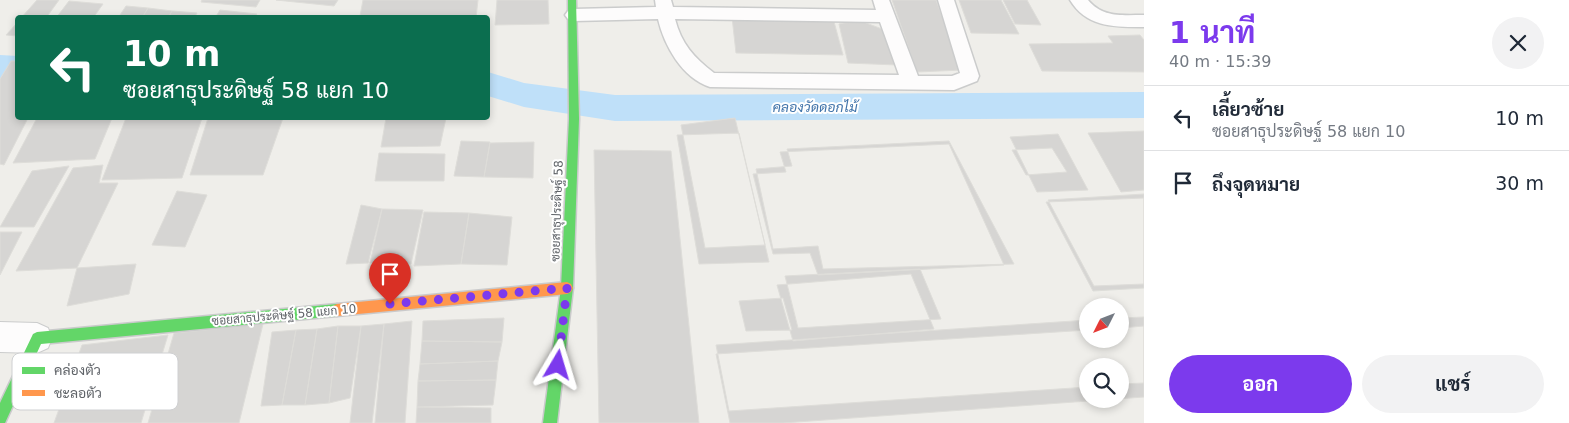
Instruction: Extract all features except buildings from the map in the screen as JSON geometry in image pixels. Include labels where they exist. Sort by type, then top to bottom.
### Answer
[{"type":"street","name":"ซอยสาธุประดิษฐ์ 58","points":[[550,423],[567,288],[574,119],[573,7]]},
{"type":"street","name":"ซอยสาธุประดิษฐ์ 58 แยก 10","points":[[0,337],[37,338],[567,288]]},
{"type":"street","points":[[30,353],[37,338]]},
{"type":"street","points":[[0,418],[12,392]]},
{"type":"lane","points":[[664,6],[673,43],[689,65],[710,80],[954,84],[970,76],[946,0]]},
{"type":"lane","points":[[1078,0],[1093,16],[1105,21],[1144,22]]},
{"type":"lane","points":[[573,7],[884,8],[911,83]]},
{"type":"waterway","name":"คลองวัดดอกไม้","points":[[0,67],[15,68]]},
{"type":"waterway","name":"คลองวัดดอกไม้","points":[[490,85],[524,95],[615,108],[1144,105]]},
{"type":"traffic: fast","points":[[550,423],[567,288],[574,119],[572,0]]},
{"type":"traffic: fast","points":[[30,353],[37,338],[337,310]]},
{"type":"traffic: fast","points":[[0,418],[12,392]]},
{"type":"traffic: slow","points":[[337,310],[567,288]]},
{"type":"route","points":[[390,304],[567,288],[558,365]]}]
